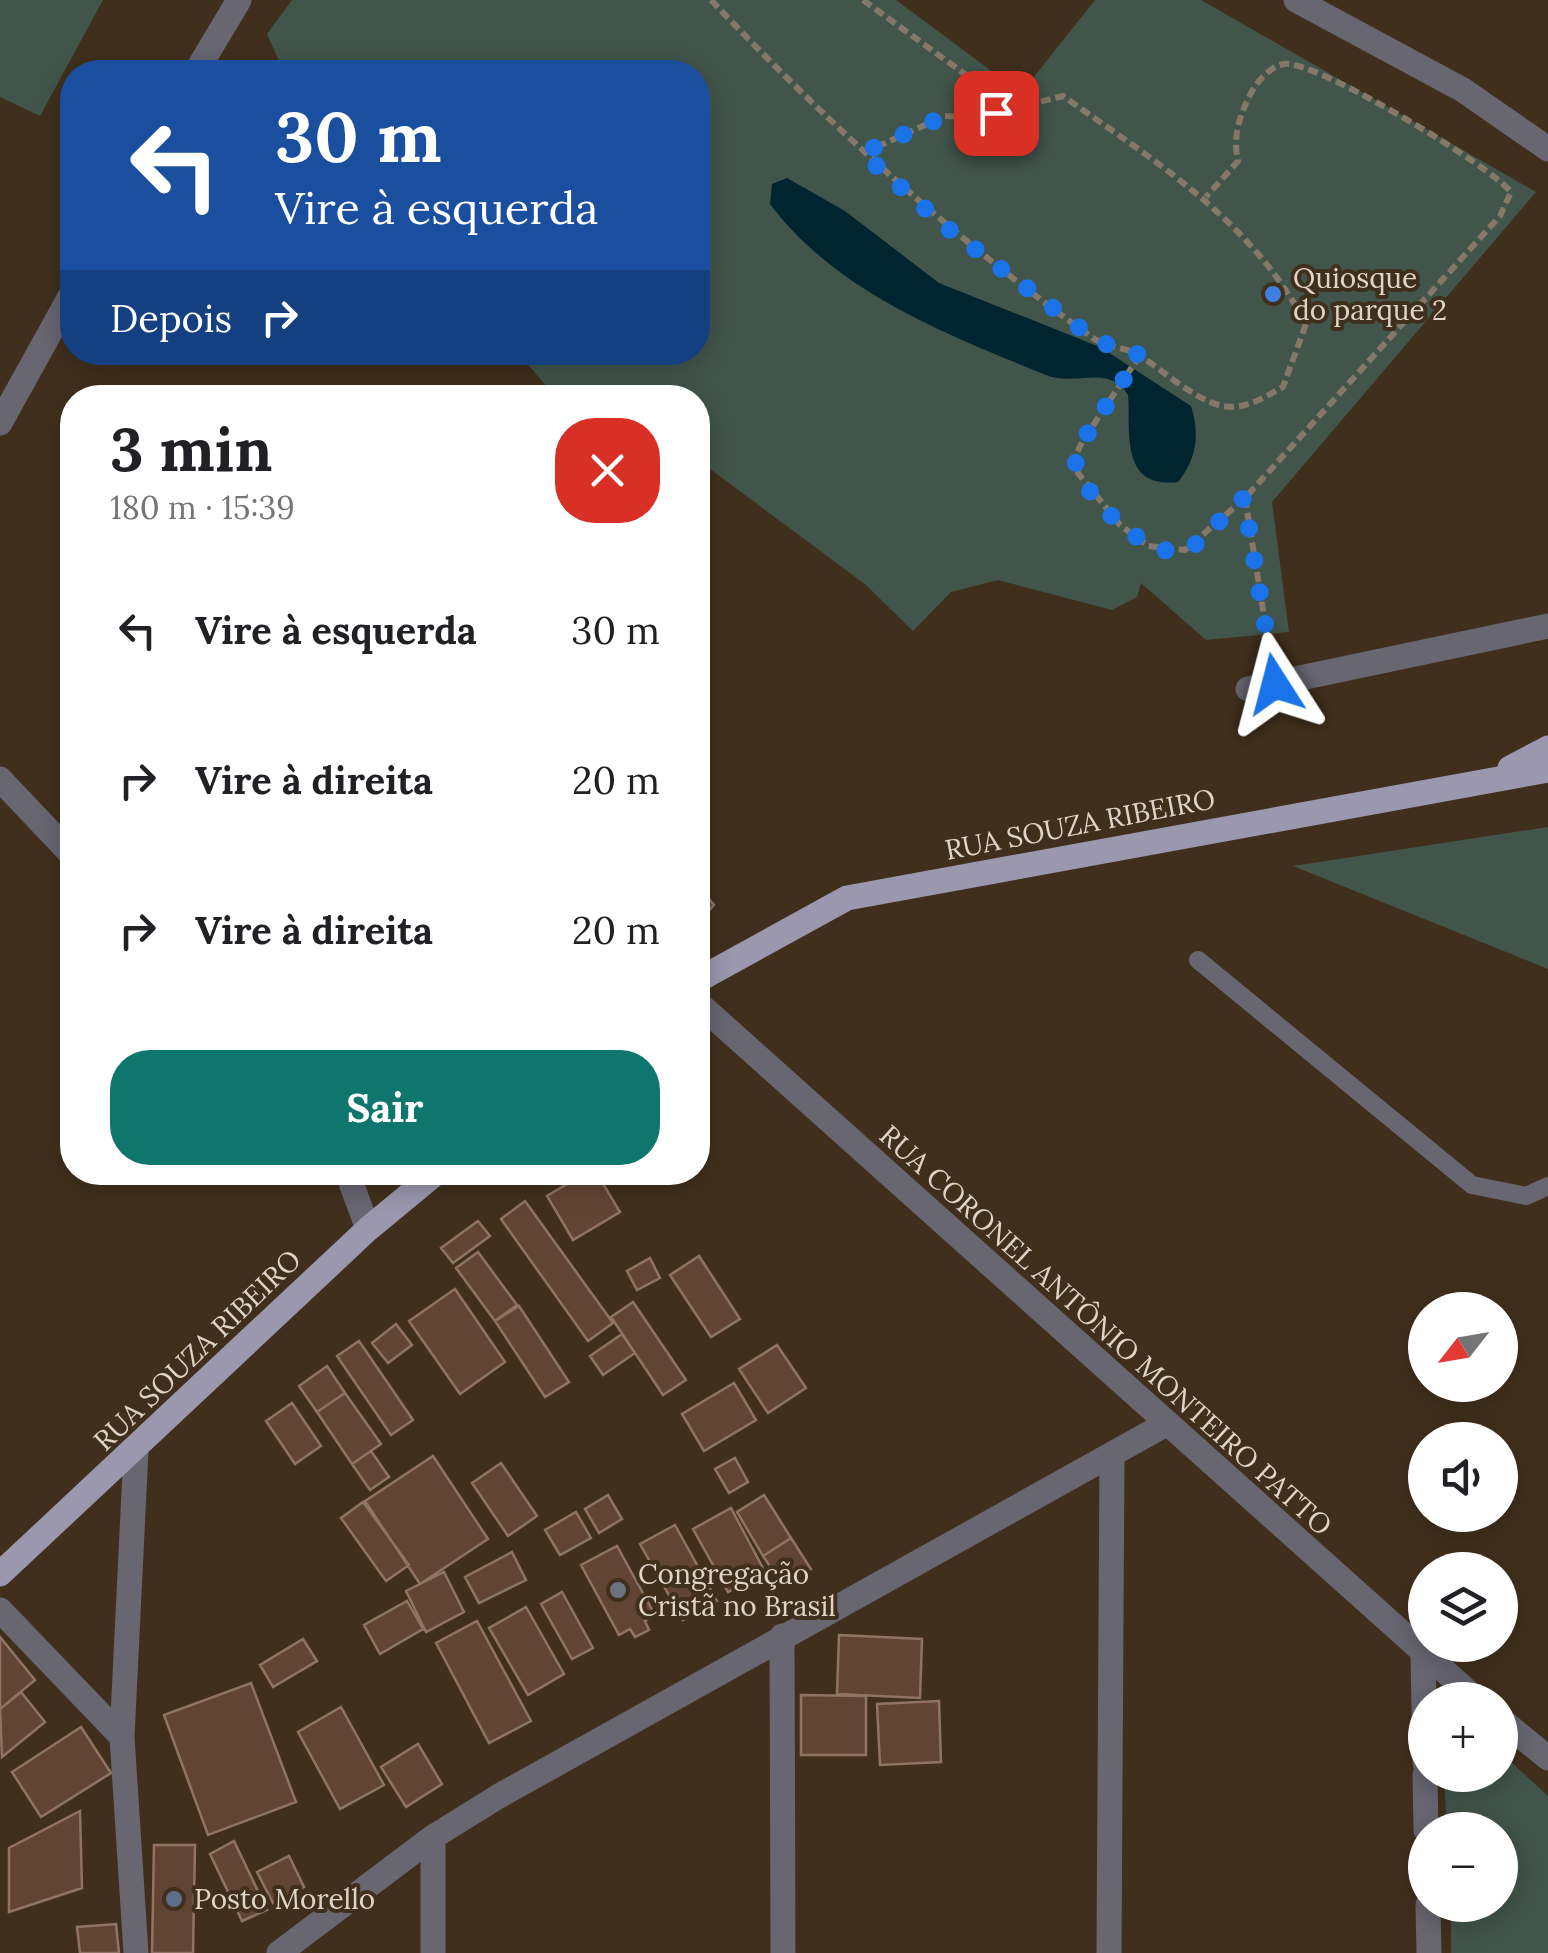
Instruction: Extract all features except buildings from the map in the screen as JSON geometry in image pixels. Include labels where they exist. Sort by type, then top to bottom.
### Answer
[{"type":"main road","points":[[1492,778],[1548,748]]},
{"type":"main road","name":"RUA SOUZA RIBEIRO","points":[[710,973],[848,898],[1548,770]]},
{"type":"main road","name":"RUA SOUZA RIBEIRO","points":[[0,1574],[136,1451],[368,1229],[421,1185]]},
{"type":"street","points":[[203,60],[239,0]]},
{"type":"street","points":[[1296,0],[1463,90],[1548,149]]},
{"type":"street","points":[[0,423],[60,315]]},
{"type":"street","points":[[1248,689],[1548,626]]},
{"type":"street","points":[[0,779],[60,842]]},
{"type":"street","name":"RUA CORONEL ANTÔNIO MONTEIRO PATTO","points":[[710,1014],[1408,1642]]},
{"type":"street","points":[[352,1185],[368,1229]]},
{"type":"street","points":[[279,1953],[433,1837],[782,1636],[1166,1424]]},
{"type":"street","points":[[136,1451],[122,1737],[136,1953]]},
{"type":"street","points":[[1109,1953],[1112,1455]]},
{"type":"street","points":[[0,1610],[122,1737]]},
{"type":"street","points":[[782,1636],[783,1953]]},
{"type":"street","name":"RUA CORONEL ANTÔNIO MONTEIRO PATTO","points":[[1430,1662],[1455,1682]]},
{"type":"street","points":[[1518,1734],[1548,1758]]},
{"type":"street","points":[[432,1953],[433,1837]]},
{"type":"street","points":[[1428,1922],[1429,1953]]},
{"type":"lane","points":[[1198,960],[1472,1185],[1526,1196],[1548,1186]]},
{"type":"path","points":[[711,0],[862,153],[946,227],[1097,341],[1140,355],[1174,382],[1218,406],[1255,402],[1284,387],[1306,324],[1284,283],[1253,243],[1206,198],[1063,96],[979,118],[945,116],[862,153]]},
{"type":"path","points":[[863,0],[991,93],[996,113]]},
{"type":"path","points":[[1140,355],[1078,450],[1078,472],[1120,525],[1148,546],[1185,550],[1244,498],[1500,216],[1511,192],[1489,170],[1385,108],[1307,66],[1287,63],[1276,66],[1252,90],[1234,145],[1238,161],[1206,198]]},
{"type":"path","points":[[1244,498],[1275,684]]},
{"type":"green space","points":[[0,0],[103,0],[70,60],[60,60],[60,79],[40,116],[0,97]]},
{"type":"green space","points":[[292,0],[896,0],[1021,93],[1095,0],[1201,0],[1536,192],[1272,502],[1289,632],[1206,640],[1141,583],[1137,597],[1112,610],[998,580],[951,592],[913,631],[866,585],[710,469],[710,385],[546,385],[528,365],[710,365],[710,60],[279,60],[267,34]]},
{"type":"green space","points":[[1548,827],[1548,969],[1293,866]]},
{"type":"green space","points":[[1518,1768],[1548,1796],[1548,1953],[1451,1953],[1451,1922],[1518,1922],[1518,1812],[1446,1812],[1445,1792],[1518,1792]]},
{"type":"water","points":[[787,178],[845,211],[939,283],[1100,347],[1191,406],[1195,445],[1178,482],[1159,482],[1137,467],[1130,440],[1128,395],[1120,385],[1101,378],[1057,378],[1009,360],[896,308],[828,263],[770,204],[772,184]]},
{"type":"place","name":"Quiosque do parque 2","points":[[1273,294]]},
{"type":"place","name":"Congregação Cristã no Brasil","points":[[618,1590]]},
{"type":"place","name":"Posto Morello","points":[[174,1899]]},
{"type":"route","points":[[996,113],[979,118],[945,116],[862,153],[946,227],[1097,341],[1140,355],[1082,442],[1075,457],[1078,472],[1120,525],[1148,546],[1163,551],[1185,550],[1194,545],[1224,512],[1244,498],[1275,684]]}]
